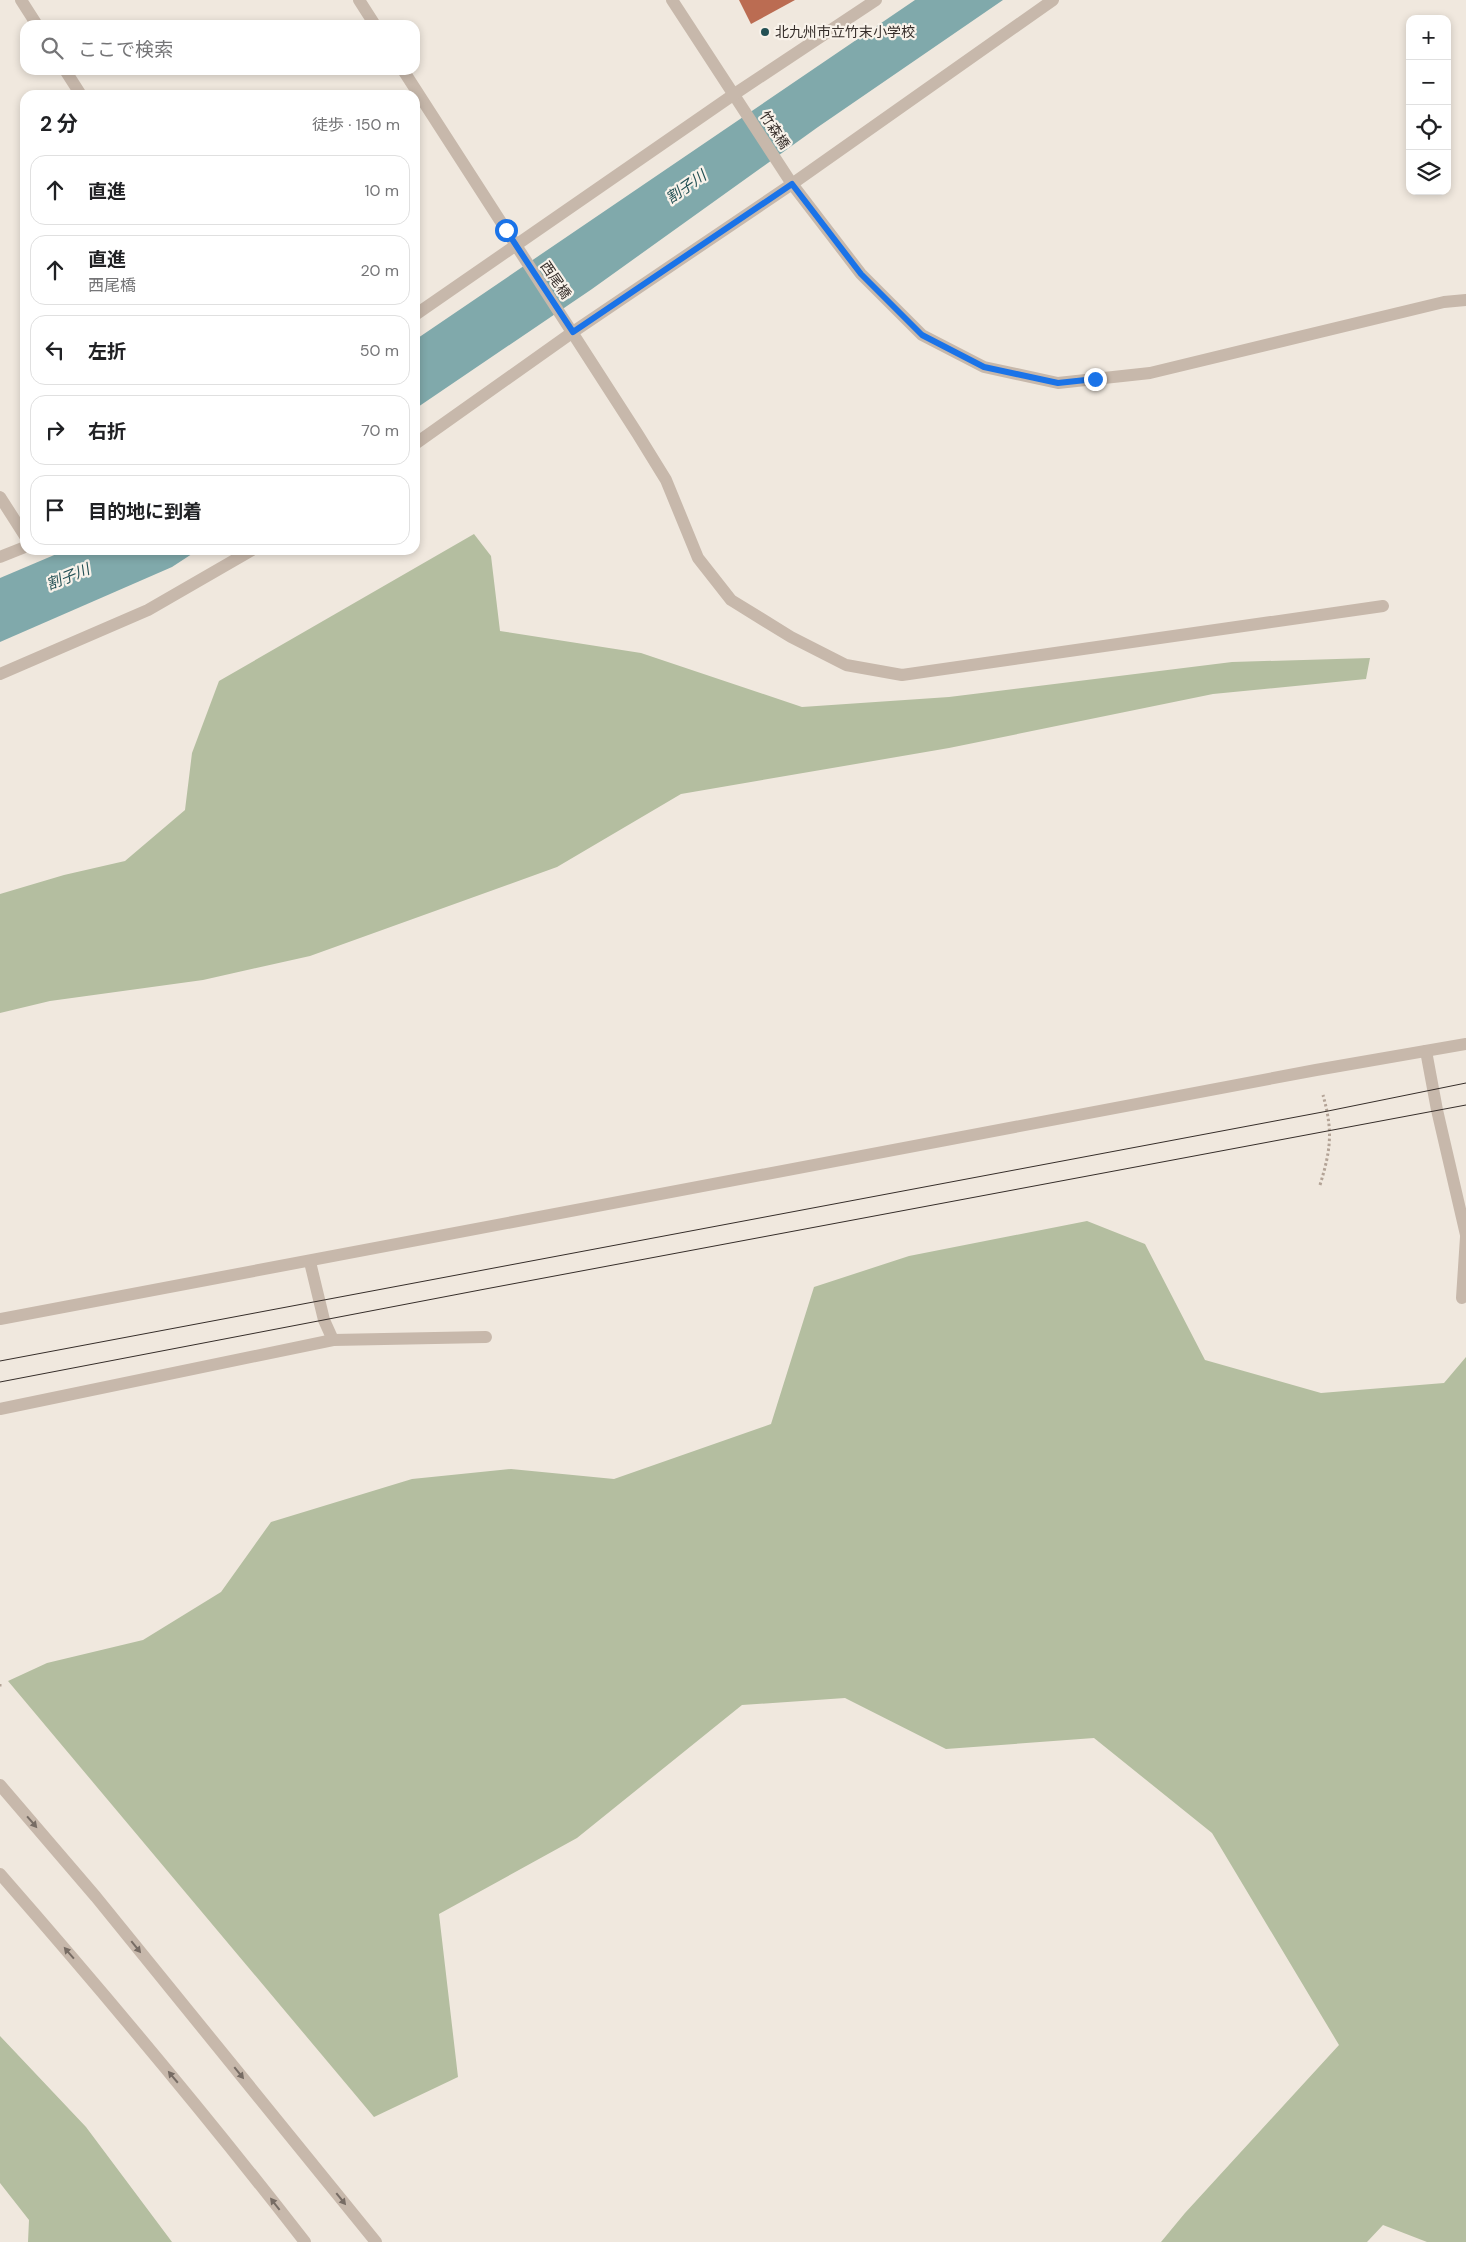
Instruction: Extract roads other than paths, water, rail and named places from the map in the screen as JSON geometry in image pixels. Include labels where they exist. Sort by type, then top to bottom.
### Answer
[{"type":"street","points":[[21,0],[34,20]]},
{"type":"street","points":[[359,0],[372,20]]},
{"type":"street","name":"竹森橋","points":[[672,0],[792,184],[861,274],[922,335],[984,367],[1058,383],[1150,373],[1444,302],[1466,300]]},
{"type":"street","points":[[420,312],[518,250],[737,100],[876,0]]},
{"type":"street","points":[[420,440],[570,328],[792,184],[1053,0]]},
{"type":"street","points":[[68,75],[78,90]]},
{"type":"street","name":"西尾橋","points":[[406,75],[416,90]]},
{"type":"street","name":"西尾橋","points":[[420,97],[666,480],[698,558],[731,600],[791,637],[846,665],[902,675],[1383,606]]},
{"type":"street","points":[[0,497],[20,528]]},
{"type":"street","points":[[0,557],[20,549]]},
{"type":"street","points":[[0,674],[148,610],[243,555]]},
{"type":"street","points":[[0,1319],[310,1262],[1316,1070],[1466,1044]]},
{"type":"street","points":[[1426,1051],[1437,1110],[1466,1236],[1462,1298]]},
{"type":"street","points":[[310,1262],[324,1320],[333,1340]]},
{"type":"street","points":[[0,1409],[333,1340],[486,1337]]},
{"type":"street","points":[[0,1785],[96,1897],[376,2242]]},
{"type":"street","points":[[0,1874],[95,1982],[236,2153],[305,2242]]},
{"type":"water","name":"割子川","points":[[915,0],[1003,0],[818,127],[592,289],[420,406],[420,337]]},
{"type":"water","name":"割子川","points":[[54,555],[190,555],[172,567],[0,642],[0,578]]},
{"type":"tram line","points":[[0,1361],[1328,1111],[1466,1083]]},
{"type":"tram line","points":[[0,1382],[1466,1105]]},
{"type":"place","name":"北九州市立竹末小学校","points":[[765,32]]}]
